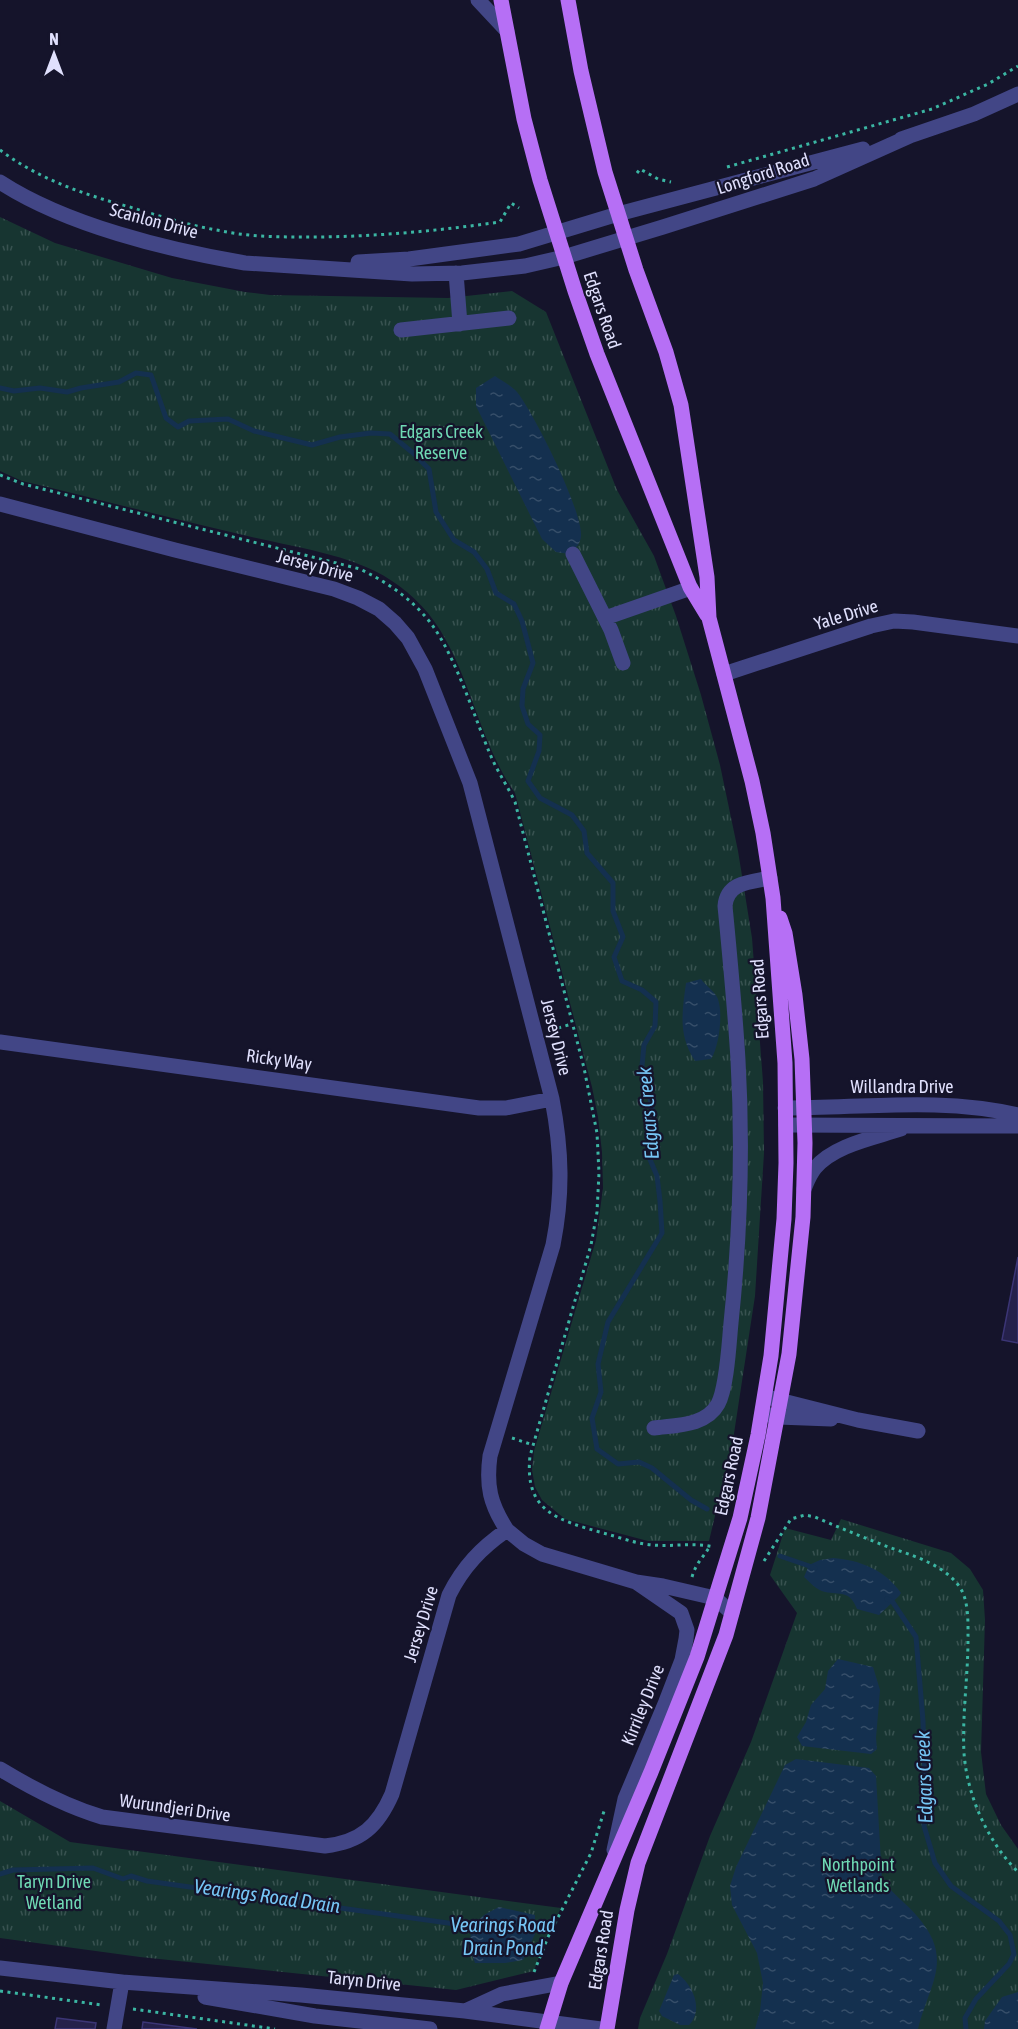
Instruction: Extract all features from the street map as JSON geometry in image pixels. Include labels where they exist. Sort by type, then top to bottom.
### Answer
[{"type":"main road","name":"Edgars Road","points":[[501,0],[524,119],[564,257],[597,354],[691,588],[709,618]]},
{"type":"main road","name":"Edgars Road","points":[[548,2025],[561,1983],[651,1772],[697,1657],[740,1518],[771,1356],[784,1219],[786,1125],[785,1063],[773,898],[752,781],[709,618],[706,577],[681,405],[666,352],[625,238],[605,172],[583,82],[568,0]]},
{"type":"main road","name":"Edgars Road","points":[[607,2029],[627,1910],[638,1863],[710,1678],[732,1613],[758,1518],[789,1354],[797,1288],[803,1191],[804,1108],[802,1059],[795,994],[785,933],[773,898]]},
{"type":"street","points":[[478,0],[507,31]]},
{"type":"street","name":"Longford Road","points":[[557,232],[910,136],[974,114],[1018,94]]},
{"type":"street","name":"Longford Road","points":[[564,257],[814,179],[910,136]]},
{"type":"street","name":"Scanlon Drive","points":[[0,182],[48,208],[122,234],[218,258],[254,263],[412,274],[493,270],[564,257]]},
{"type":"street","name":"Scanlon Drive","points":[[307,266],[409,259],[463,252],[519,244],[557,232]]},
{"type":"street","points":[[456,273],[460,324]]},
{"type":"street","points":[[402,330],[509,318]]},
{"type":"street","name":"Jersey Drive","points":[[0,504],[164,548],[334,589],[379,609],[408,638],[425,669],[467,775],[552,1100],[561,1159],[558,1218],[553,1245],[490,1456],[487,1476],[490,1494],[496,1513],[507,1530],[486,1544],[470,1561],[459,1575],[449,1595],[392,1794],[384,1811],[372,1826],[355,1838]]},
{"type":"street","points":[[573,554],[605,618],[623,663]]},
{"type":"street","points":[[605,618],[691,588]]},
{"type":"street","name":"Yale Drive","points":[[724,674],[871,626],[894,621],[1018,636]]},
{"type":"street","points":[[654,1428],[707,1417],[719,1403],[726,1370],[739,1220],[740,1148],[738,1062],[725,906],[726,896],[731,890],[744,884],[770,878]]},
{"type":"street","name":"Ricky Way","points":[[0,1042],[479,1108],[506,1108],[552,1100]]},
{"type":"street","name":"Willandra Drive","points":[[785,1108],[943,1105],[996,1110],[1018,1115]]},
{"type":"street","name":"Willandra Drive","points":[[786,1125],[1018,1126]]},
{"type":"street","points":[[803,1191],[813,1170],[836,1152],[915,1125]]},
{"type":"street","points":[[764,1396],[858,1420],[918,1431]]},
{"type":"street","points":[[761,1414],[778,1417],[858,1420]]},
{"type":"street","name":"Kirriley Drive","points":[[507,1530],[524,1545],[542,1554],[636,1582],[715,1598],[732,1613]]},
{"type":"street","name":"Kirriley Drive","points":[[611,1863],[626,1799],[665,1704],[687,1639],[687,1630],[681,1613],[636,1582]]},
{"type":"street","name":"Wurundjeri Drive","points":[[0,1768],[35,1790],[73,1809],[102,1817],[310,1845],[339,1844],[355,1838]]},
{"type":"street","name":"Taryn Drive","points":[[0,1968],[122,1982],[301,1995],[465,2011],[548,2025],[601,2029]]},
{"type":"street","points":[[114,2029],[122,1982]]},
{"type":"street","name":"Taryn Drive","points":[[122,1982],[315,2016],[430,2029]]},
{"type":"street","points":[[465,2011],[502,1994],[561,1983]]},
{"type":"path","points":[[717,169],[932,108],[978,89],[1018,66]]},
{"type":"path","points":[[0,150],[31,171],[84,194],[180,222],[222,232],[255,236],[333,237],[446,230],[500,222],[511,203],[519,208]]},
{"type":"path","points":[[637,173],[640,169],[658,180],[672,182]]},
{"type":"path","points":[[0,475],[23,484],[360,569],[394,587],[411,601],[425,615],[439,635],[496,769],[515,802],[592,1100],[597,1133],[599,1173],[597,1212],[591,1245],[533,1444],[528,1478],[531,1488],[547,1511],[570,1524],[650,1545],[710,1546],[730,1551]]},
{"type":"path","points":[[535,1033],[572,1024]]},
{"type":"path","points":[[497,1433],[533,1444]]},
{"type":"path","points":[[762,1564],[791,1519],[805,1515],[931,1564],[960,1587],[966,1602],[968,1629],[964,1754],[969,1785],[981,1817],[995,1843],[1018,1872]]},
{"type":"path","points":[[0,1991],[275,2029]]},
{"type":"green space","name":"Edgars Creek Reserve","points":[[0,217],[55,243],[172,278],[245,292],[270,295],[448,298],[512,291],[546,312],[617,490],[654,556],[676,616],[720,765],[738,851],[752,938],[763,1082],[764,1153],[755,1296],[733,1440],[709,1541],[648,1541],[565,1519],[542,1500],[535,1487],[532,1470],[534,1451],[596,1240],[603,1188],[602,1152],[592,1087],[515,793],[491,749],[454,655],[442,633],[415,599],[392,581],[352,561],[22,481],[0,471]]},
{"type":"green space","name":"Northpoint Wetlands","points":[[841,1519],[951,1553],[970,1569],[983,1590],[985,1620],[981,1752],[986,1794],[1001,1825],[1018,1849],[1018,2029],[638,2029],[640,2018],[667,1954],[710,1836],[751,1742],[797,1613],[770,1575],[785,1528],[831,1540]]},
{"type":"green space","name":"Taryn Drive Wetland","points":[[0,1801],[70,1842],[561,1908],[546,1937],[534,1971],[456,1990],[140,1957],[0,1938]]},
{"type":"water","points":[[495,376],[515,390],[525,403],[566,484],[581,535],[579,544],[569,554],[556,552],[542,539],[476,406],[476,388]]},
{"type":"water","points":[[701,979],[717,997],[720,1029],[711,1059],[695,1061],[684,1033],[683,1004],[686,983]]},
{"type":"water","points":[[833,1558],[853,1561],[880,1572],[901,1593],[879,1615],[857,1609],[848,1596],[822,1591],[804,1577],[809,1565]]},
{"type":"water","points":[[838,1659],[873,1667],[880,1690],[877,1749],[871,1754],[802,1746],[797,1737],[806,1722],[811,1705],[825,1689],[828,1671]]},
{"type":"water","points":[[796,1759],[869,1768],[876,1776],[882,1879],[917,1916],[935,1945],[936,1972],[918,2029],[755,2029],[760,2011],[763,1983],[757,1953],[732,1905],[730,1886],[736,1867],[785,1765]]},
{"type":"water","name":"Vearings Road Drain Pond","points":[[499,1907],[535,1915],[535,1934],[523,1960],[505,1963],[475,1963],[469,1946],[472,1926],[484,1915]]},
{"type":"water","points":[[678,1974],[688,1984],[695,1998],[696,2012],[689,2025],[680,2025],[662,2016],[659,2011],[674,1975]]},
{"type":"water","points":[[1018,1992],[1018,2029],[984,2029],[985,2021],[1002,1997]]},
{"type":"building","points":[[1018,1257],[1018,1343],[1002,1340]]},
{"type":"building","points":[[57,2018],[96,2023],[95,2029],[55,2029]]},
{"type":"building","points":[[143,2022],[197,2029],[142,2029]]},
{"type":"waterway","name":"Edgars Creek","points":[[0,388],[14,391],[40,388],[67,392],[119,382],[136,373],[151,375],[166,418],[178,427],[189,421],[228,419],[254,431],[312,445],[340,437],[371,433],[390,434],[429,469],[436,512],[454,540],[474,552],[487,569],[496,593],[514,604],[522,621],[533,663],[523,689],[522,706],[528,724],[540,735],[539,751],[528,781],[540,798],[572,815],[584,831],[587,853],[613,883],[613,911],[623,937],[614,957],[622,981],[642,990],[656,1002],[655,1026],[644,1045],[642,1066],[652,1107],[649,1157],[657,1176],[662,1233],[608,1322],[598,1364],[601,1392],[592,1418],[597,1449],[618,1464],[639,1462],[652,1468],[691,1500],[707,1509]]},
{"type":"waterway","name":"Edgars Creek","points":[[780,1556],[815,1568]]},
{"type":"waterway","name":"Edgars Creek","points":[[887,1599],[892,1601],[916,1637],[923,1721],[924,1826],[935,1863],[951,1886],[999,1921],[1010,1935],[1014,1954],[1009,1964],[976,1999],[965,2018],[966,2029]]},
{"type":"waterway","name":"Vearings Road Drain","points":[[0,1874],[13,1870],[93,1868],[123,1879],[131,1876],[147,1881],[477,1927]]}]
